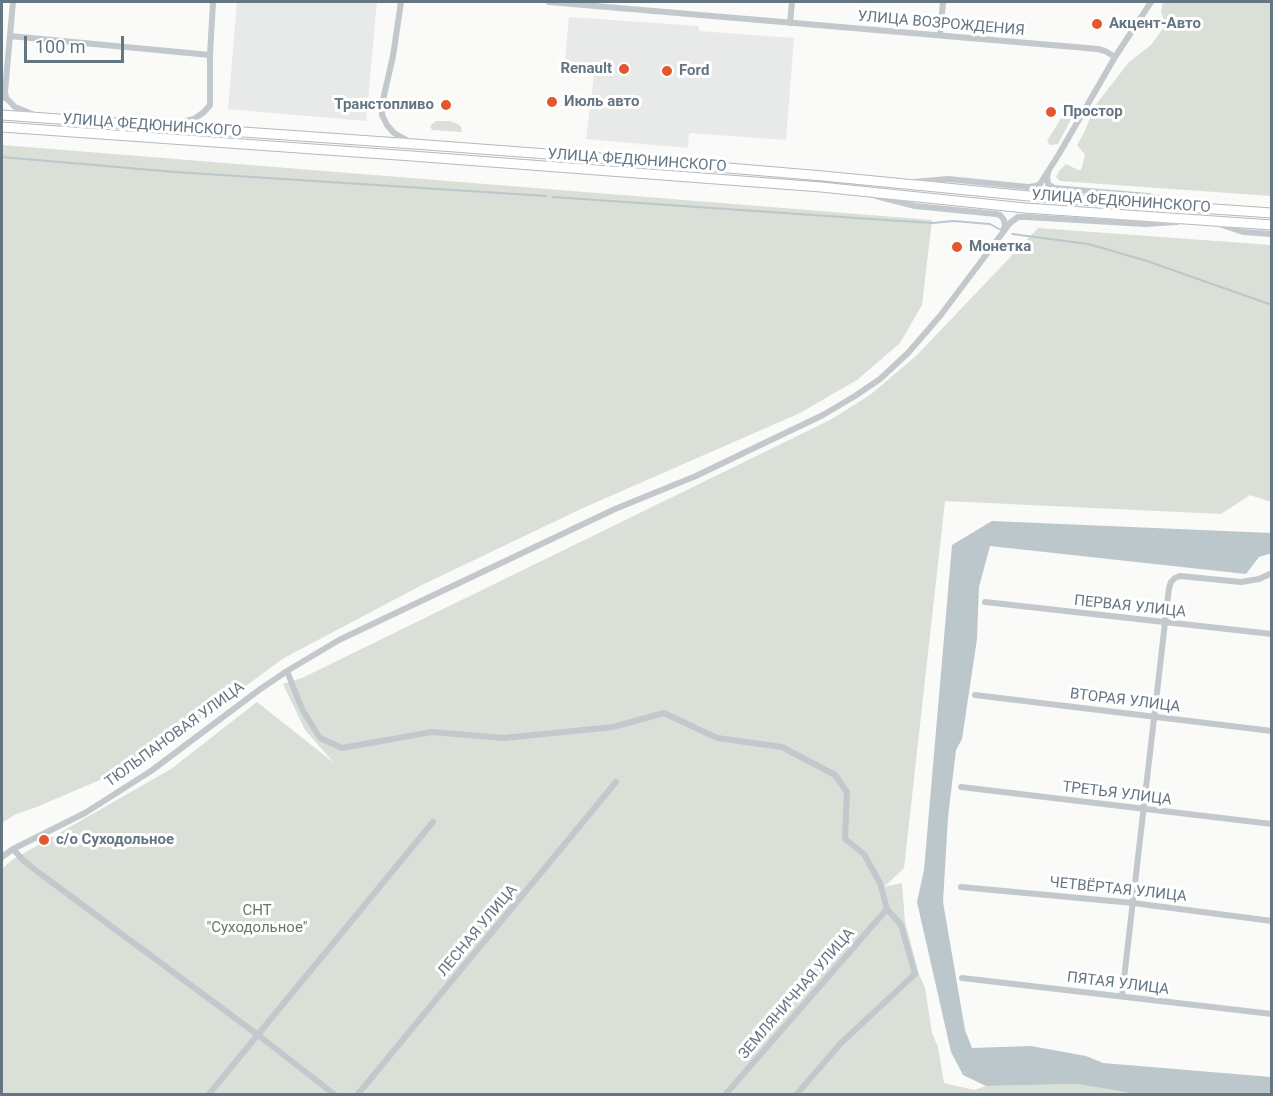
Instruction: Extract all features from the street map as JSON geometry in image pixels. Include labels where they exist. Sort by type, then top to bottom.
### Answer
[{"type":"highway","name":"УЛИЦА ФЕДЮНИНСКОГО","points":[[2,115],[769,171],[1039,197],[1272,213]]},
{"type":"highway","name":"УЛИЦА ФЕДЮНИНСКОГО","points":[[2,127],[412,156],[855,191],[1025,208],[1272,225]]},
{"type":"street","points":[[13,2],[3,94],[15,106],[40,118]]},
{"type":"street","points":[[159,126],[188,122],[204,112],[210,105],[213,2]]},
{"type":"street","points":[[401,2],[382,115],[394,133],[414,144]]},
{"type":"street","name":"УЛИЦА ВОЗРОЖДЕНИЯ","points":[[549,2],[612,5],[790,23],[1098,49],[1114,57]]},
{"type":"street","points":[[790,23],[792,2]]},
{"type":"street","points":[[940,35],[943,2]]},
{"type":"street","points":[[895,183],[948,179],[1036,186],[1048,172],[1114,57],[1151,2]]},
{"type":"street","points":[[10,36],[210,55]]},
{"type":"street","points":[[1048,172],[1048,184],[1059,189],[1148,196],[1210,209]]},
{"type":"street","points":[[855,191],[915,206],[996,214],[1005,222],[1002,234]]},
{"type":"street","name":"ТЮЛЬПАНОВАЯ УЛИЦА","points":[[2,857],[13,849],[85,813],[151,771],[259,690],[339,640],[615,508],[696,476],[823,415],[855,396],[880,379],[908,353],[940,316],[1013,220],[1022,216],[1145,225],[1204,220]]},
{"type":"street","points":[[1204,220],[1243,232],[1272,234]]},
{"type":"street","points":[[1122,996],[1168,588],[1175,578],[1180,576],[1242,582],[1259,579],[1272,573]]},
{"type":"street","name":"ПЕРВАЯ УЛИЦА","points":[[985,602],[1272,634]]},
{"type":"street","points":[[287,671],[302,709],[320,738],[342,748],[432,732],[504,738],[613,727],[664,713],[717,738],[782,747],[835,775],[847,792],[845,839],[864,854],[880,883],[887,909],[901,925],[915,974],[840,1044],[797,1095]]},
{"type":"street","name":"ВТОРАЯ УЛИЦА","points":[[975,695],[1272,730]]},
{"type":"street","name":"ЛЕСНАЯ УЛИЦА","points":[[358,1095],[616,782]]},
{"type":"street","name":"ТРЕТЬЯ УЛИЦА","points":[[961,787],[1272,824]]},
{"type":"street","points":[[209,1095],[433,822]]},
{"type":"street","points":[[13,849],[42,875],[258,1035],[334,1095]]},
{"type":"street","name":"ЧЕТВЁРТАЯ УЛИЦА","points":[[961,887],[1133,903],[1272,921]]},
{"type":"street","name":"ЗЕМЛЯНИЧНАЯ УЛИЦА","points":[[726,1095],[887,909]]},
{"type":"street","name":"ПЯТАЯ УЛИЦА","points":[[962,978],[1272,1014]]},
{"type":"shaded area","points":[[237,2],[377,2],[366,121],[228,109]]},
{"type":"shaded area","points":[[569,17],[699,26],[699,31],[794,38],[786,140],[689,133],[688,148],[586,139],[594,76],[564,73]]},
{"type":"shaded area","points":[[992,521],[1271,533],[1272,553],[1259,557],[1246,574],[990,546],[979,587],[977,639],[962,739],[956,750],[948,817],[943,902],[965,1030],[972,1048],[1031,1046],[1086,1056],[1103,1063],[1271,1077],[1271,1094],[1133,1094],[1076,1084],[986,1086],[963,1075],[951,1052],[917,902],[924,870],[952,545]]},
{"type":"green space","points":[[1163,2],[1271,2],[1271,196],[1060,181],[1056,177],[1066,164],[1081,170],[1085,155],[1077,145],[1094,107],[1129,62],[1151,45],[1165,26],[1161,11]]},
{"type":"green space","points":[[1070,109],[1071,119],[1058,144],[1049,144],[1047,141],[1065,112]]},
{"type":"green space","points":[[436,121],[450,121],[458,124],[462,132],[432,130],[430,126]]},
{"type":"green space","points":[[2,145],[932,220],[922,305],[900,343],[857,380],[800,413],[583,508],[422,585],[284,658],[142,762],[14,815],[2,823]]},
{"type":"green space","name":"СНТ \"Суходольное\"","points":[[1038,228],[1271,245],[1271,502],[1250,495],[1221,514],[945,501],[904,868],[884,887],[902,883],[905,922],[925,988],[932,1033],[938,1047],[944,1083],[974,1090],[986,1086],[1076,1084],[1133,1094],[2,1094],[2,869],[12,860],[171,769],[257,702],[334,763],[305,730],[283,684],[302,678],[830,420],[870,395],[917,355]]},
{"type":"waterway","points":[[2,157],[175,172],[546,196]]},
{"type":"waterway","points":[[553,197],[933,223],[953,221],[990,224],[999,229]]},
{"type":"waterway","points":[[1012,234],[1088,244],[1144,260],[1272,305]]},
{"type":"place","name":"Акцент-Авто","points":[[1097,24]]},
{"type":"place","name":"Renault","points":[[624,69]]},
{"type":"place","name":"Ford","points":[[667,71]]},
{"type":"place","name":"Июль авто","points":[[552,102]]},
{"type":"place","name":"Транстопливо","points":[[446,105]]},
{"type":"place","name":"Простор","points":[[1051,112]]},
{"type":"place","name":"Монетка","points":[[957,247]]},
{"type":"place","name":"с/о Суходольное","points":[[44,840]]}]
